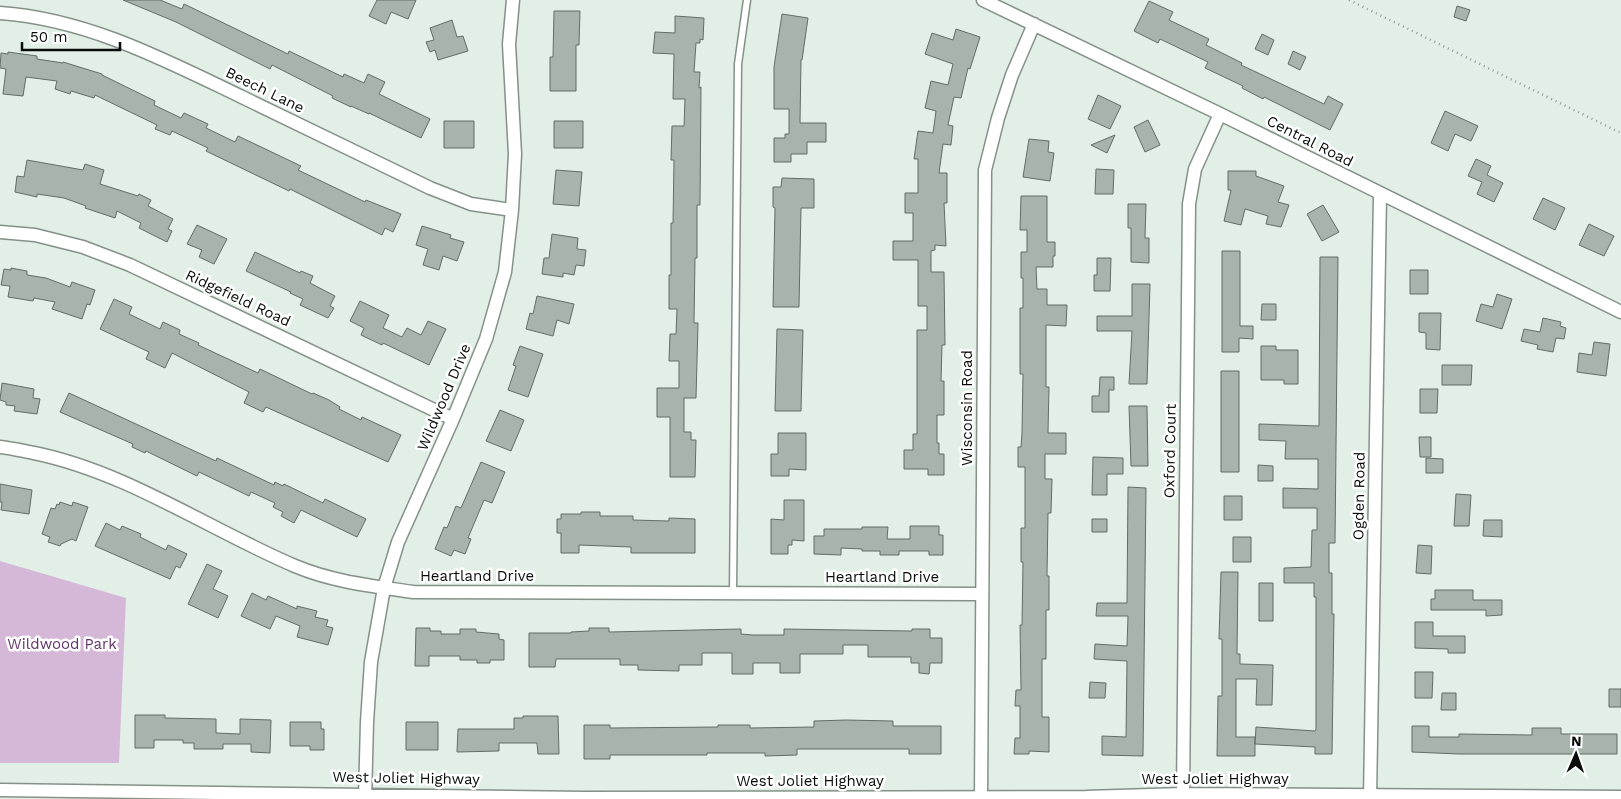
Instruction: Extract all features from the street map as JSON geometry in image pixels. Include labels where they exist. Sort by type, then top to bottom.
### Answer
[{"type":"street","name":"Wildwood Drive","points":[[365,796],[371,662],[384,588],[398,542],[454,419],[486,339],[505,272],[512,210],[515,154],[509,44],[513,0]]},
{"type":"street","name":"Central Road","points":[[983,0],[1220,114],[1621,312]]},
{"type":"street","name":"Beech Lane","points":[[0,13],[39,16],[66,22],[102,34],[158,57],[430,188],[470,204],[512,210]]},
{"type":"street","name":"Wisconsin Road","points":[[981,798],[985,170],[998,118],[1012,75],[1034,24]]},
{"type":"street","name":"Oxford Court","points":[[1183,794],[1189,204],[1195,169],[1220,114]]},
{"type":"street","name":"Ogden Road","points":[[1370,797],[1380,194]]},
{"type":"street","name":"Ridgefield Road","points":[[0,232],[44,238],[83,247],[130,265],[454,419]]},
{"type":"street","name":"Heartland Drive","points":[[0,448],[63,459],[110,476],[296,567],[344,582],[384,588],[413,592],[982,594]]},
{"type":"street","name":"West Joliet Highway","points":[[0,790],[584,799],[981,798],[1183,794],[1621,798]]},
{"type":"lane","points":[[733,592],[738,64],[747,0]]},
{"type":"path","points":[[1349,0],[1621,133]]},
{"type":"green space","name":"Wildwood Park","points":[[0,561],[126,598],[119,763],[0,763]]},
{"type":"building","points":[[123,0],[160,0],[182,9],[184,4],[288,54],[289,51],[343,77],[344,74],[364,83],[368,74],[385,82],[379,94],[430,119],[421,138],[332,98],[333,96],[272,65],[270,69],[176,22]]},
{"type":"building","points":[[377,0],[416,0],[408,19],[391,12],[386,24],[369,16]]},
{"type":"building","points":[[1149,1],[1173,12],[1169,20],[1209,39],[1206,45],[1242,63],[1241,65],[1324,104],[1328,96],[1343,104],[1330,130],[1264,97],[1263,99],[1242,88],[1243,86],[1205,68],[1208,62],[1160,39],[1158,43],[1134,31]]},
{"type":"building","points":[[1457,6],[1470,10],[1466,21],[1454,17]]},
{"type":"building","points":[[554,11],[580,11],[579,45],[576,45],[576,91],[550,91],[550,57],[553,57]]},
{"type":"building","points":[[782,14],[808,18],[801,60],[800,123],[826,123],[826,142],[807,142],[807,154],[791,154],[791,162],[774,162],[774,138],[785,138],[785,134],[789,134],[789,109],[774,109],[774,67]]},
{"type":"building","points":[[675,16],[704,18],[703,40],[700,39],[700,43],[696,43],[694,72],[700,72],[699,88],[701,87],[700,205],[697,205],[697,258],[695,258],[694,323],[698,323],[696,398],[684,398],[684,432],[691,432],[691,440],[696,440],[695,477],[670,477],[670,417],[657,417],[657,388],[679,388],[679,361],[669,361],[670,334],[676,334],[677,309],[669,309],[674,160],[671,160],[672,126],[684,126],[685,99],[673,99],[674,54],[653,53],[655,32],[675,33]]},
{"type":"building","points":[[452,20],[457,37],[463,36],[468,51],[438,60],[435,50],[430,52],[426,42],[434,40],[430,28]]},
{"type":"building","points":[[956,29],[980,37],[970,69],[968,68],[961,98],[954,97],[948,125],[953,126],[951,145],[943,144],[939,173],[947,173],[947,203],[944,203],[946,246],[935,245],[935,250],[931,251],[931,272],[944,272],[945,345],[942,345],[941,381],[944,381],[944,415],[937,415],[937,443],[939,443],[939,454],[944,454],[944,475],[928,475],[928,469],[904,469],[904,450],[913,450],[913,434],[917,434],[917,330],[927,330],[927,306],[918,306],[918,260],[893,260],[893,241],[913,241],[913,213],[905,213],[905,193],[918,193],[918,159],[914,159],[918,131],[933,133],[936,111],[925,108],[931,81],[948,85],[953,64],[925,54],[932,33],[953,40]]},
{"type":"building","points":[[1262,34],[1274,40],[1268,55],[1255,49]]},
{"type":"building","points":[[1293,51],[1306,57],[1300,70],[1288,64]]},
{"type":"building","points":[[8,52],[37,56],[37,59],[63,62],[102,74],[155,101],[154,105],[181,118],[184,113],[208,124],[206,128],[235,142],[238,136],[301,166],[298,170],[365,202],[366,200],[401,214],[393,232],[385,228],[382,235],[290,189],[289,191],[206,151],[208,148],[172,131],[170,135],[155,129],[157,125],[95,95],[94,98],[71,91],[70,94],[55,89],[57,81],[26,77],[23,96],[3,94],[6,69],[0,68],[1,53],[8,54]]},
{"type":"building","points":[[1098,95],[1121,106],[1110,129],[1088,119]]},
{"type":"building","points":[[1445,111],[1478,126],[1471,141],[1455,134],[1448,151],[1431,143]]},
{"type":"building","points":[[1148,120],[1160,145],[1145,152],[1134,127]]},
{"type":"building","points":[[444,121],[474,121],[474,148],[444,148]]},
{"type":"building","points":[[554,121],[583,121],[583,148],[554,148]]},
{"type":"building","points":[[1115,135],[1107,153],[1091,145]]},
{"type":"building","points":[[1029,139],[1049,141],[1048,152],[1054,153],[1050,181],[1023,177]]},
{"type":"building","points":[[1476,159],[1491,166],[1487,175],[1503,183],[1494,202],[1477,194],[1482,182],[1468,176]]},
{"type":"building","points":[[27,160],[83,170],[85,164],[104,170],[100,184],[138,196],[139,194],[151,200],[148,206],[173,219],[168,229],[172,231],[167,242],[139,228],[141,223],[117,211],[115,218],[85,208],[86,206],[64,198],[37,194],[37,197],[15,192],[17,176],[24,177]]},
{"type":"building","points":[[1096,169],[1114,170],[1113,194],[1095,194]]},
{"type":"building","points":[[556,170],[582,172],[579,206],[553,204]]},
{"type":"building","points":[[1228,171],[1256,171],[1256,176],[1284,186],[1278,202],[1289,205],[1281,227],[1266,224],[1268,216],[1245,209],[1241,225],[1224,221],[1231,190],[1228,190]]},
{"type":"building","points":[[782,178],[814,179],[814,208],[801,208],[799,307],[773,307],[775,208],[773,207],[773,187],[781,187]]},
{"type":"building","points":[[1021,196],[1047,196],[1047,242],[1055,242],[1055,256],[1053,256],[1053,267],[1036,267],[1037,289],[1047,289],[1047,305],[1067,305],[1066,326],[1046,325],[1046,387],[1049,387],[1048,433],[1066,433],[1066,454],[1045,454],[1045,479],[1052,479],[1051,513],[1048,513],[1047,576],[1049,576],[1049,610],[1046,610],[1046,659],[1042,659],[1042,717],[1049,717],[1049,752],[1029,751],[1029,754],[1014,754],[1015,738],[1020,738],[1020,706],[1015,706],[1016,690],[1021,690],[1020,625],[1022,625],[1023,562],[1021,562],[1021,528],[1025,528],[1025,467],[1018,467],[1018,447],[1021,447],[1022,433],[1023,374],[1020,374],[1020,308],[1023,308],[1021,252],[1027,252],[1027,230],[1020,230]]},
{"type":"building","points":[[1543,198],[1565,208],[1555,230],[1533,219]]},
{"type":"building","points":[[1128,204],[1146,204],[1145,238],[1149,238],[1149,263],[1131,262],[1131,228],[1128,228]]},
{"type":"building","points":[[1323,205],[1339,232],[1322,241],[1307,214]]},
{"type":"building","points":[[1589,224],[1614,236],[1604,256],[1579,245]]},
{"type":"building","points":[[197,225],[227,239],[214,264],[199,257],[202,250],[187,244]]},
{"type":"building","points":[[422,226],[451,235],[450,238],[464,242],[457,261],[443,256],[439,270],[423,265],[428,249],[416,245]]},
{"type":"building","points":[[552,234],[578,238],[577,249],[586,250],[584,266],[576,265],[574,275],[563,273],[563,277],[542,274],[544,258],[549,258]]},
{"type":"building","points":[[1222,251],[1240,251],[1240,326],[1253,326],[1253,339],[1239,338],[1239,352],[1222,352]]},
{"type":"building","points":[[255,252],[300,273],[301,271],[313,276],[310,283],[335,296],[330,306],[334,308],[328,318],[300,305],[303,299],[291,292],[246,271]]},
{"type":"building","points":[[1320,257],[1338,257],[1335,543],[1329,543],[1329,573],[1332,573],[1332,614],[1334,614],[1332,754],[1315,754],[1315,747],[1255,744],[1256,727],[1315,731],[1316,729],[1316,597],[1314,597],[1314,583],[1284,583],[1284,568],[1311,567],[1312,530],[1317,530],[1317,508],[1283,508],[1283,488],[1318,489],[1318,459],[1285,459],[1286,441],[1259,440],[1259,424],[1319,426]]},
{"type":"building","points":[[1097,258],[1111,258],[1110,291],[1094,291],[1094,275],[1097,275]]},
{"type":"building","points":[[11,268],[27,271],[27,275],[46,278],[70,287],[72,282],[95,290],[90,305],[87,304],[82,319],[52,309],[55,302],[34,298],[33,301],[8,297],[10,286],[1,285],[4,269],[11,270]]},
{"type":"building","points":[[1410,270],[1428,270],[1428,294],[1410,294]]},
{"type":"building","points":[[1132,284],[1150,284],[1147,384],[1129,384],[1132,331],[1097,331],[1097,316],[1132,316]]},
{"type":"building","points":[[1497,294],[1512,299],[1502,329],[1476,321],[1481,304],[1493,307]]},
{"type":"building","points":[[537,296],[574,304],[569,324],[557,320],[553,336],[526,329],[530,313],[533,314]]},
{"type":"building","points":[[114,299],[132,307],[129,314],[160,329],[163,322],[180,330],[179,334],[199,343],[198,345],[258,373],[260,369],[329,400],[340,407],[339,409],[361,420],[362,417],[401,435],[388,462],[266,407],[263,412],[244,403],[249,392],[172,353],[165,368],[146,359],[149,352],[100,329]]},
{"type":"building","points":[[360,301],[389,315],[383,328],[402,337],[407,328],[421,335],[428,321],[446,329],[429,365],[383,343],[382,345],[361,335],[364,328],[350,321]]},
{"type":"building","points":[[1262,304],[1276,304],[1276,320],[1261,320]]},
{"type":"building","points":[[1419,313],[1441,313],[1440,350],[1426,349],[1426,333],[1419,332]]},
{"type":"building","points":[[1543,318],[1561,322],[1560,326],[1566,328],[1564,339],[1556,338],[1553,352],[1537,349],[1538,345],[1521,341],[1524,329],[1540,332]]},
{"type":"building","points":[[777,329],[803,330],[801,411],[775,411]]},
{"type":"building","points":[[1594,342],[1610,344],[1606,376],[1577,372],[1579,353],[1592,355]]},
{"type":"building","points":[[520,346],[543,354],[528,397],[508,390],[516,366],[513,365]]},
{"type":"building","points":[[1261,346],[1276,346],[1276,350],[1298,350],[1298,384],[1284,384],[1284,380],[1261,380]]},
{"type":"building","points":[[1442,365],[1472,365],[1471,385],[1442,385]]},
{"type":"building","points":[[1221,371],[1239,371],[1239,472],[1221,472]]},
{"type":"building","points":[[1100,377],[1114,377],[1114,390],[1109,390],[1109,412],[1092,412],[1092,396],[1099,396]]},
{"type":"building","points":[[2,383],[34,389],[33,398],[40,399],[37,414],[14,411],[15,406],[6,405],[6,402],[0,400]]},
{"type":"building","points":[[1420,389],[1438,389],[1437,413],[1420,413]]},
{"type":"building","points":[[69,393],[216,461],[217,458],[274,485],[275,482],[283,486],[284,484],[323,503],[325,499],[366,519],[357,537],[301,510],[294,523],[281,516],[283,512],[273,507],[275,503],[251,492],[249,496],[199,472],[197,476],[146,451],[145,453],[132,447],[133,444],[60,412]]},
{"type":"building","points":[[1129,406],[1147,406],[1148,466],[1131,466]]},
{"type":"building","points":[[500,410],[524,420],[511,451],[486,441]]},
{"type":"building","points":[[778,433],[806,433],[806,470],[789,469],[789,476],[771,476],[771,454],[778,454]]},
{"type":"building","points":[[1419,437],[1431,437],[1431,457],[1420,457]]},
{"type":"building","points":[[1093,457],[1123,458],[1123,474],[1107,474],[1107,495],[1092,495]]},
{"type":"building","points":[[1426,458],[1443,459],[1443,473],[1426,473]]},
{"type":"building","points":[[481,462],[505,472],[492,503],[484,500],[468,538],[471,539],[465,554],[454,550],[451,556],[435,549],[444,527],[447,528],[456,506],[461,508]]},
{"type":"building","points":[[1258,465],[1273,466],[1273,481],[1258,481]]},
{"type":"building","points":[[0,484],[32,490],[29,514],[1,510]]},
{"type":"building","points":[[1128,487],[1146,488],[1143,756],[1102,755],[1102,736],[1126,737],[1127,661],[1094,659],[1095,644],[1127,646],[1128,616],[1096,616],[1097,603],[1127,603]]},
{"type":"building","points":[[1456,494],[1471,495],[1469,526],[1454,526]]},
{"type":"building","points":[[1224,496],[1242,496],[1242,520],[1224,520]]},
{"type":"building","points":[[784,500],[804,500],[804,541],[792,540],[792,545],[788,545],[788,554],[771,554],[771,519],[784,520]]},
{"type":"building","points":[[60,502],[72,506],[73,502],[88,507],[76,541],[72,539],[60,546],[48,542],[50,537],[42,534],[51,508],[55,509]]},
{"type":"building","points":[[581,512],[600,512],[600,516],[633,516],[633,520],[669,521],[669,518],[695,519],[695,553],[631,553],[631,547],[579,545],[579,553],[561,553],[561,533],[557,533],[557,519],[561,519],[561,514],[581,514]]},
{"type":"building","points":[[1092,519],[1107,519],[1107,532],[1092,532]]},
{"type":"building","points":[[1484,520],[1502,520],[1502,537],[1483,536]]},
{"type":"building","points":[[106,523],[120,530],[122,526],[141,534],[140,537],[166,550],[168,545],[187,554],[180,568],[176,566],[170,579],[95,546]]},
{"type":"building","points":[[910,526],[939,526],[939,535],[943,535],[943,555],[929,555],[929,551],[899,551],[899,555],[880,555],[880,551],[841,548],[841,555],[814,554],[814,536],[824,536],[824,529],[888,527],[887,539],[910,539]]},
{"type":"building","points":[[1233,537],[1251,537],[1251,562],[1233,562]]},
{"type":"building","points":[[1418,545],[1432,546],[1431,574],[1416,573]]},
{"type":"building","points":[[207,564],[222,571],[213,589],[228,596],[218,618],[188,604]]},
{"type":"building","points":[[1221,572],[1238,572],[1237,654],[1240,654],[1240,664],[1273,665],[1272,705],[1256,705],[1257,679],[1236,679],[1236,737],[1255,737],[1255,756],[1217,756],[1218,696],[1222,696],[1222,639],[1219,639]]},
{"type":"building","points":[[1259,583],[1273,583],[1273,621],[1259,621]]},
{"type":"building","points":[[1435,590],[1473,590],[1473,600],[1502,600],[1502,615],[1486,616],[1486,610],[1431,610],[1431,599],[1435,599]]},
{"type":"building","points":[[252,593],[266,600],[268,596],[297,609],[297,606],[317,611],[315,617],[328,620],[326,626],[333,628],[328,645],[297,637],[300,626],[276,616],[270,629],[241,616]]},
{"type":"building","points":[[1415,622],[1433,622],[1433,636],[1465,636],[1465,653],[1448,653],[1448,649],[1415,648]]},
{"type":"building","points":[[416,628],[430,628],[430,631],[441,631],[441,634],[460,634],[460,629],[476,629],[476,632],[499,634],[499,639],[504,640],[504,660],[490,660],[490,663],[477,663],[477,660],[460,660],[460,656],[429,656],[429,666],[415,666]]},
{"type":"building","points":[[589,628],[609,628],[609,632],[741,629],[741,634],[753,635],[784,635],[784,629],[912,631],[912,629],[930,629],[930,638],[942,638],[942,663],[930,663],[929,674],[919,673],[919,663],[911,663],[911,657],[868,657],[868,645],[843,645],[843,654],[800,654],[800,673],[780,673],[780,663],[753,663],[753,674],[732,674],[732,653],[702,653],[702,665],[679,665],[679,671],[638,670],[638,665],[620,665],[620,659],[556,659],[555,667],[529,667],[529,633],[571,633],[589,631]]},
{"type":"building","points":[[1415,672],[1433,672],[1432,698],[1415,698]]},
{"type":"building","points":[[1090,682],[1106,683],[1105,698],[1089,698]]},
{"type":"building","points":[[1609,689],[1621,689],[1621,707],[1609,707]]},
{"type":"building","points":[[1442,693],[1456,693],[1456,710],[1441,710]]},
{"type":"building","points":[[135,715],[165,715],[165,718],[216,719],[216,733],[240,734],[240,719],[271,720],[270,753],[251,752],[251,744],[223,744],[223,749],[194,749],[194,743],[183,743],[183,740],[154,740],[154,748],[135,748]]},
{"type":"building","points":[[523,716],[558,716],[559,754],[538,754],[537,743],[499,743],[499,751],[457,752],[458,729],[514,729],[514,718],[523,718]]},
{"type":"building","points":[[814,721],[893,721],[893,726],[941,726],[941,754],[909,754],[909,749],[797,749],[797,755],[765,756],[765,753],[707,753],[707,755],[610,755],[610,759],[584,759],[584,725],[610,725],[610,728],[718,727],[718,725],[750,725],[750,728],[814,727]]},
{"type":"building","points":[[290,722],[321,722],[321,729],[324,729],[324,750],[310,750],[310,746],[290,746]]},
{"type":"building","points":[[406,722],[438,722],[438,750],[406,750]]},
{"type":"building","points":[[1412,726],[1429,726],[1429,737],[1459,737],[1459,734],[1532,735],[1532,728],[1561,728],[1561,734],[1617,734],[1617,754],[1459,754],[1412,752]]}]
